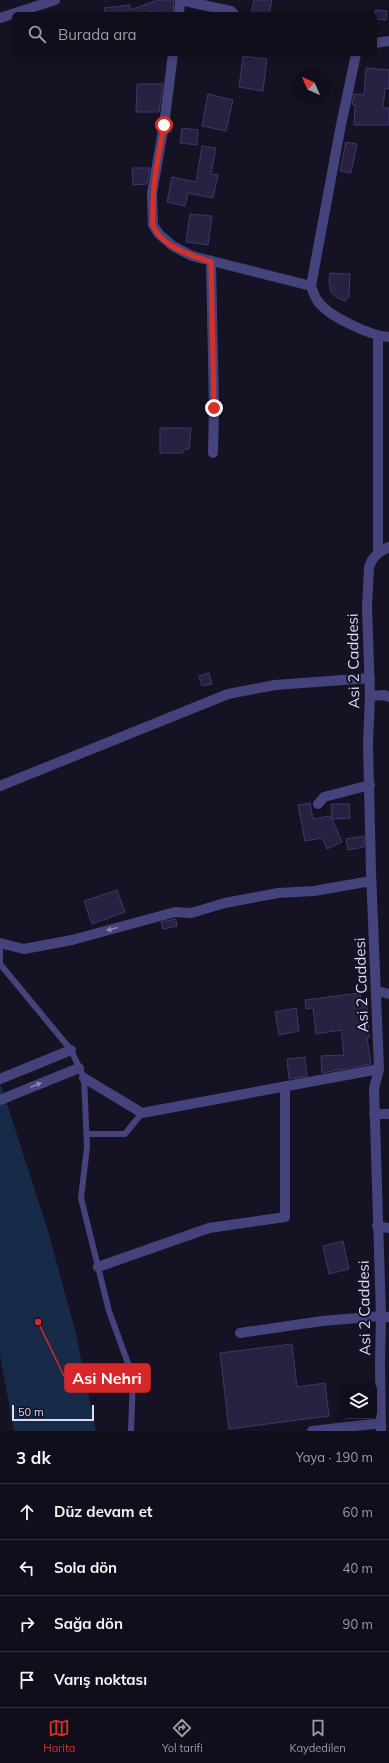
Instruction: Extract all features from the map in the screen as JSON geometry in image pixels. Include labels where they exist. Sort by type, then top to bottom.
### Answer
[{"type":"street","points":[[18,12],[55,0]]},
{"type":"street","points":[[178,12],[180,1],[231,12]]},
{"type":"street","points":[[0,18],[12,14]]},
{"type":"street","points":[[377,43],[389,41]]},
{"type":"street","points":[[173,56],[164,125],[152,193],[153,225],[159,234],[173,246],[192,256],[310,286]]},
{"type":"street","points":[[356,56],[310,286],[317,301],[338,318],[378,336],[389,337]]},
{"type":"street","points":[[211,262],[214,408],[213,453]]},
{"type":"street","points":[[378,336],[378,553],[389,547]]},
{"type":"street","name":"Asi 2 Caddesi","points":[[378,553],[372,560],[369,568],[367,608],[370,678],[368,743],[371,881],[377,991],[379,1068],[374,1089],[374,1114],[377,1226],[385,1317],[380,1362],[381,1427]]},
{"type":"street","points":[[0,786],[228,694],[275,685],[370,678]]},
{"type":"street","points":[[370,696],[388,694]]},
{"type":"street","points":[[318,804],[324,797],[370,785]]},
{"type":"street","points":[[0,943],[24,949],[72,940],[175,912],[191,913],[225,903],[278,893],[314,891],[371,881]]},
{"type":"street","points":[[377,991],[389,994]]},
{"type":"street","points":[[0,1079],[71,1050]]},
{"type":"street","points":[[0,1100],[79,1068]]},
{"type":"street","points":[[84,1078],[142,1113],[379,1068]]},
{"type":"street","points":[[98,1267],[209,1228],[285,1217],[285,1086]]},
{"type":"street","points":[[374,1114],[389,1114]]},
{"type":"street","points":[[377,1226],[389,1228]]},
{"type":"street","points":[[240,1333],[322,1321],[385,1317]]},
{"type":"street","points":[[312,1431],[381,1427]]},
{"type":"lane","points":[[0,943],[0,964],[71,1050],[84,1078],[88,1147],[81,1198],[109,1311],[133,1377],[132,1431]]},
{"type":"lane","points":[[87,1134],[125,1134],[142,1113]]},
{"type":"water","points":[[0,1082],[48,1231],[75,1330],[96,1431],[14,1431],[0,1355]]},
{"type":"building","points":[[158,0],[174,0],[173,12],[155,12],[155,10],[150,12],[105,12],[104,8],[130,5],[130,10]]},
{"type":"building","points":[[254,0],[272,0],[269,12],[251,12]]},
{"type":"building","points":[[375,10],[387,11],[386,20],[377,19],[377,12],[375,12]]},
{"type":"building","points":[[243,56],[267,59],[263,91],[239,87]]},
{"type":"building","points":[[366,68],[389,70],[389,89],[385,88],[383,108],[389,108],[389,125],[354,125],[355,105],[352,104],[354,94],[364,95]]},
{"type":"building","points":[[137,84],[163,84],[159,112],[136,112]]},
{"type":"building","points":[[208,94],[233,100],[226,131],[202,126]]},
{"type":"building","points":[[182,128],[198,130],[197,145],[180,143]]},
{"type":"building","points":[[346,142],[357,144],[351,173],[340,171]]},
{"type":"building","points":[[202,146],[216,148],[211,174],[218,175],[213,198],[188,193],[185,206],[167,202],[172,177],[196,182]]},
{"type":"building","points":[[132,168],[150,168],[147,184],[133,185]]},
{"type":"building","points":[[190,214],[212,216],[208,245],[186,242]]},
{"type":"building","points":[[330,273],[350,274],[349,297],[345,301],[336,297],[331,292],[329,282]]},
{"type":"building","points":[[160,428],[191,428],[189,449],[183,450],[183,453],[160,453]]},
{"type":"building","points":[[209,673],[212,684],[202,686],[199,676]]},
{"type":"building","points":[[310,803],[313,819],[330,816],[342,842],[327,849],[322,838],[305,841],[298,805]]},
{"type":"building","points":[[331,804],[349,804],[350,818],[332,819]]},
{"type":"building","points":[[364,836],[364,847],[348,850],[346,839]]},
{"type":"building","points":[[117,890],[125,912],[92,924],[84,901]]},
{"type":"building","points":[[176,919],[177,926],[163,929],[161,922]]},
{"type":"building","points":[[360,993],[363,1007],[367,1006],[369,1037],[367,1038],[371,1064],[322,1073],[321,1056],[344,1055],[341,1030],[316,1034],[313,1008],[306,1009],[305,1000]]},
{"type":"building","points":[[296,1008],[299,1031],[279,1035],[275,1012]]},
{"type":"building","points":[[305,1057],[307,1076],[289,1079],[287,1059]]},
{"type":"building","points":[[343,1241],[349,1269],[329,1274],[323,1246]]},
{"type":"building","points":[[292,1344],[297,1387],[325,1383],[329,1416],[229,1429],[220,1353]]},
{"type":"place","name":"Asi Nehri","points":[[38,1322]]},
{"type":"route","points":[[164,125],[152,193],[153,225],[159,234],[173,246],[192,256],[211,262],[214,408]]}]
